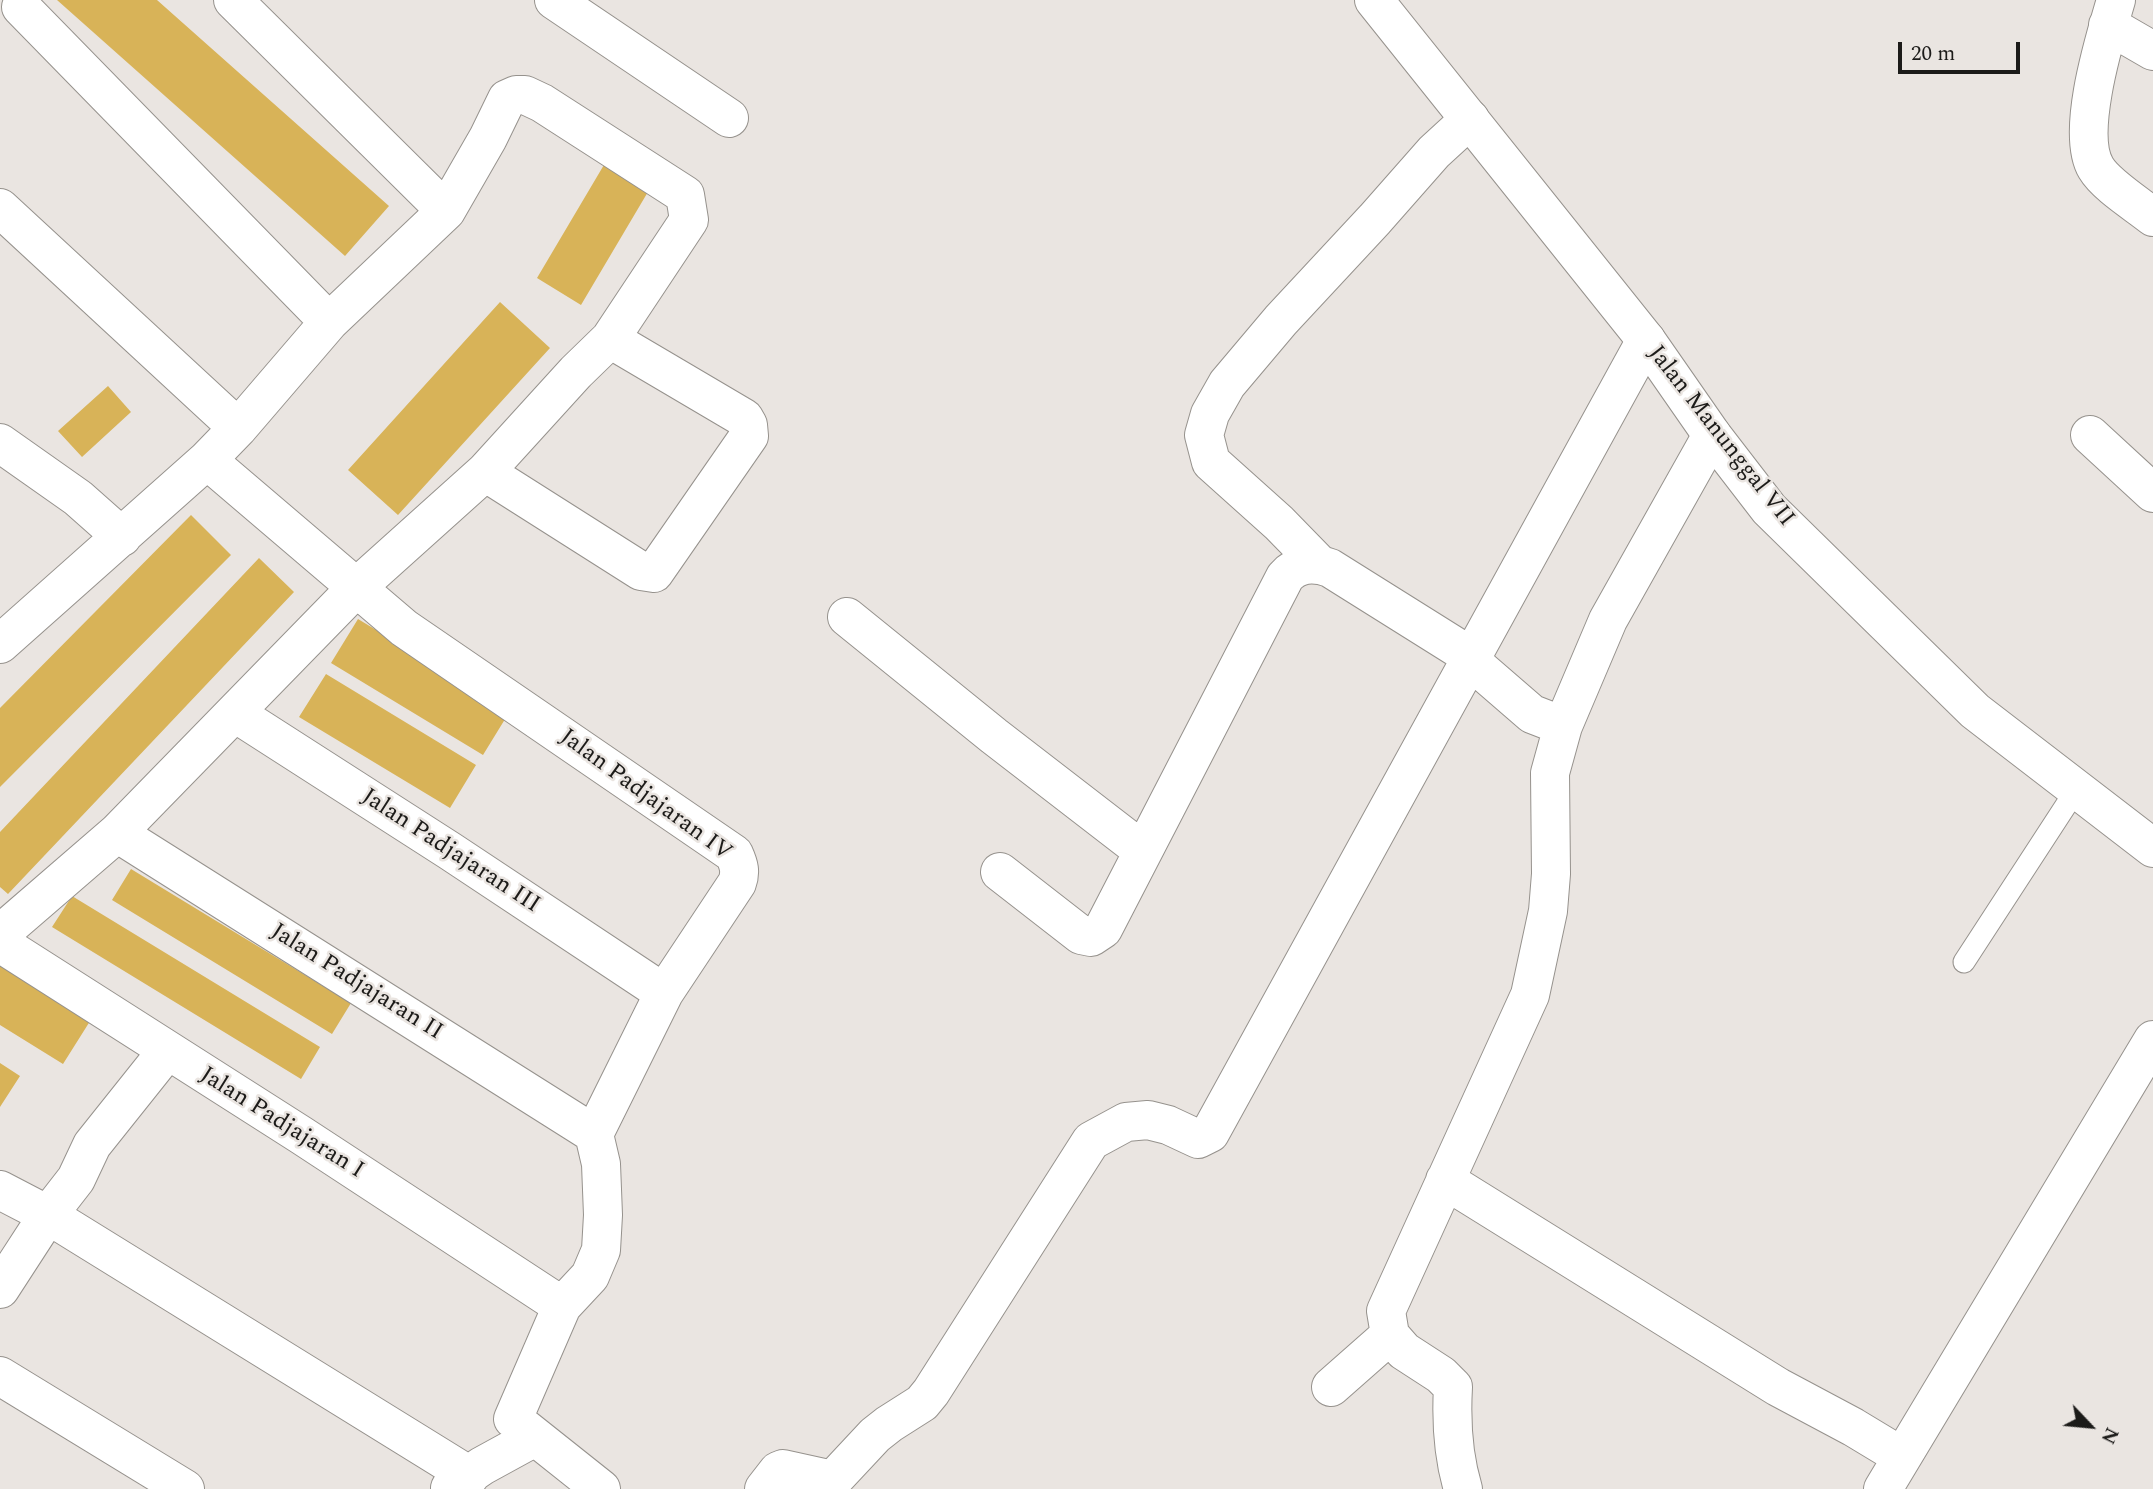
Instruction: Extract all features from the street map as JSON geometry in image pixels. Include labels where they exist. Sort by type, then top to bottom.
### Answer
[{"type":"street","points":[[233,0],[446,211]]},
{"type":"street","points":[[554,0],[729,118]]},
{"type":"street","name":"Jalan Manunggal VII","points":[[1389,6],[1470,119],[1646,340],[1712,435],[1769,509],[1975,711],[2075,791],[2153,848]]},
{"type":"street","points":[[2112,12],[2153,51]]},
{"type":"street","points":[[2112,12],[2090,104],[2089,125],[2093,158],[2095,168],[2105,178],[2153,217]]},
{"type":"street","points":[[16,13],[329,322]]},
{"type":"street","points":[[0,644],[207,460],[329,322],[446,211],[507,99],[516,94],[525,95],[542,103],[685,195],[689,220],[610,339],[576,372],[485,472],[357,587],[117,833],[0,934]]},
{"type":"street","points":[[1319,564],[1211,461],[1204,435],[1210,414],[1227,384],[1281,320],[1434,152],[1470,119]]},
{"type":"street","points":[[0,208],[238,428]]},
{"type":"street","points":[[485,472],[641,572],[653,573],[749,436],[748,425],[744,418],[610,339]]},
{"type":"street","points":[[764,1489],[778,1471],[783,1469],[833,1480],[882,1429],[922,1403],[975,1325],[1091,1141],[1126,1122],[1148,1120],[1168,1125],[1198,1139],[1210,1133],[1646,340]]},
{"type":"street","points":[[1463,1489],[1451,1415],[1453,1387],[1441,1375],[1404,1351],[1390,1335],[1387,1311],[1535,979],[1548,911],[1551,874],[1550,773],[1563,726],[1608,620],[1712,435]]},
{"type":"street","points":[[2090,435],[2153,493]]},
{"type":"street","points":[[0,443],[78,498],[122,537]]},
{"type":"street","name":"Jalan Padjajaran IV","points":[[207,460],[404,628],[734,854],[740,867],[737,883],[664,993],[594,1134]]},
{"type":"street","points":[[1000,872],[1082,935],[1091,937],[1103,929],[1285,577],[1298,566],[1319,564],[1330,568],[1472,657],[1480,669],[1532,714],[1563,726]]},
{"type":"street","points":[[847,617],[1143,852]]},
{"type":"street","name":"Jalan Padjajaran III","points":[[235,713],[664,993]]},
{"type":"street","name":"Jalan Padjajaran II","points":[[117,833],[594,1134]]},
{"type":"street","name":"Jalan Padjajaran I","points":[[0,943],[562,1306]]},
{"type":"street","points":[[1883,1489],[2153,1040]]},
{"type":"street","points":[[0,1289],[48,1215],[76,1179],[92,1145],[167,1051]]},
{"type":"street","points":[[0,1191],[48,1215],[459,1482],[482,1466],[524,1428],[562,1306],[590,1276],[601,1250],[601,1164],[594,1134]]},
{"type":"street","points":[[1445,1180],[1778,1387],[1901,1456]]},
{"type":"street","points":[[1331,1387],[1390,1335]]},
{"type":"street","points":[[0,1376],[185,1489]]},
{"type":"street","points":[[524,1428],[601,1489]]},
{"type":"lane","points":[[1964,962],[2075,791]]},
{"type":"building","points":[[57,0],[157,0],[389,206],[345,256]]},
{"type":"building","points":[[611,153],[655,180],[581,305],[537,278]]},
{"type":"building","points":[[500,302],[550,348],[398,515],[348,470]]},
{"type":"building","points":[[108,386],[131,412],[82,457],[58,431]]},
{"type":"building","points":[[191,515],[231,555],[0,787],[0,708]]},
{"type":"building","points":[[259,558],[294,592],[8,894],[0,887],[0,832]]},
{"type":"building","points":[[358,619],[510,711],[483,755],[331,663]]},
{"type":"building","points":[[326,674],[476,765],[450,808],[299,717]]},
{"type":"building","points":[[131,869],[351,1003],[332,1034],[112,900]]},
{"type":"building","points":[[72,896],[320,1047],[301,1079],[52,927]]},
{"type":"building","points":[[0,962],[92,1018],[63,1064],[0,1025]]},
{"type":"building","points":[[0,1063],[20,1076],[0,1107]]}]
